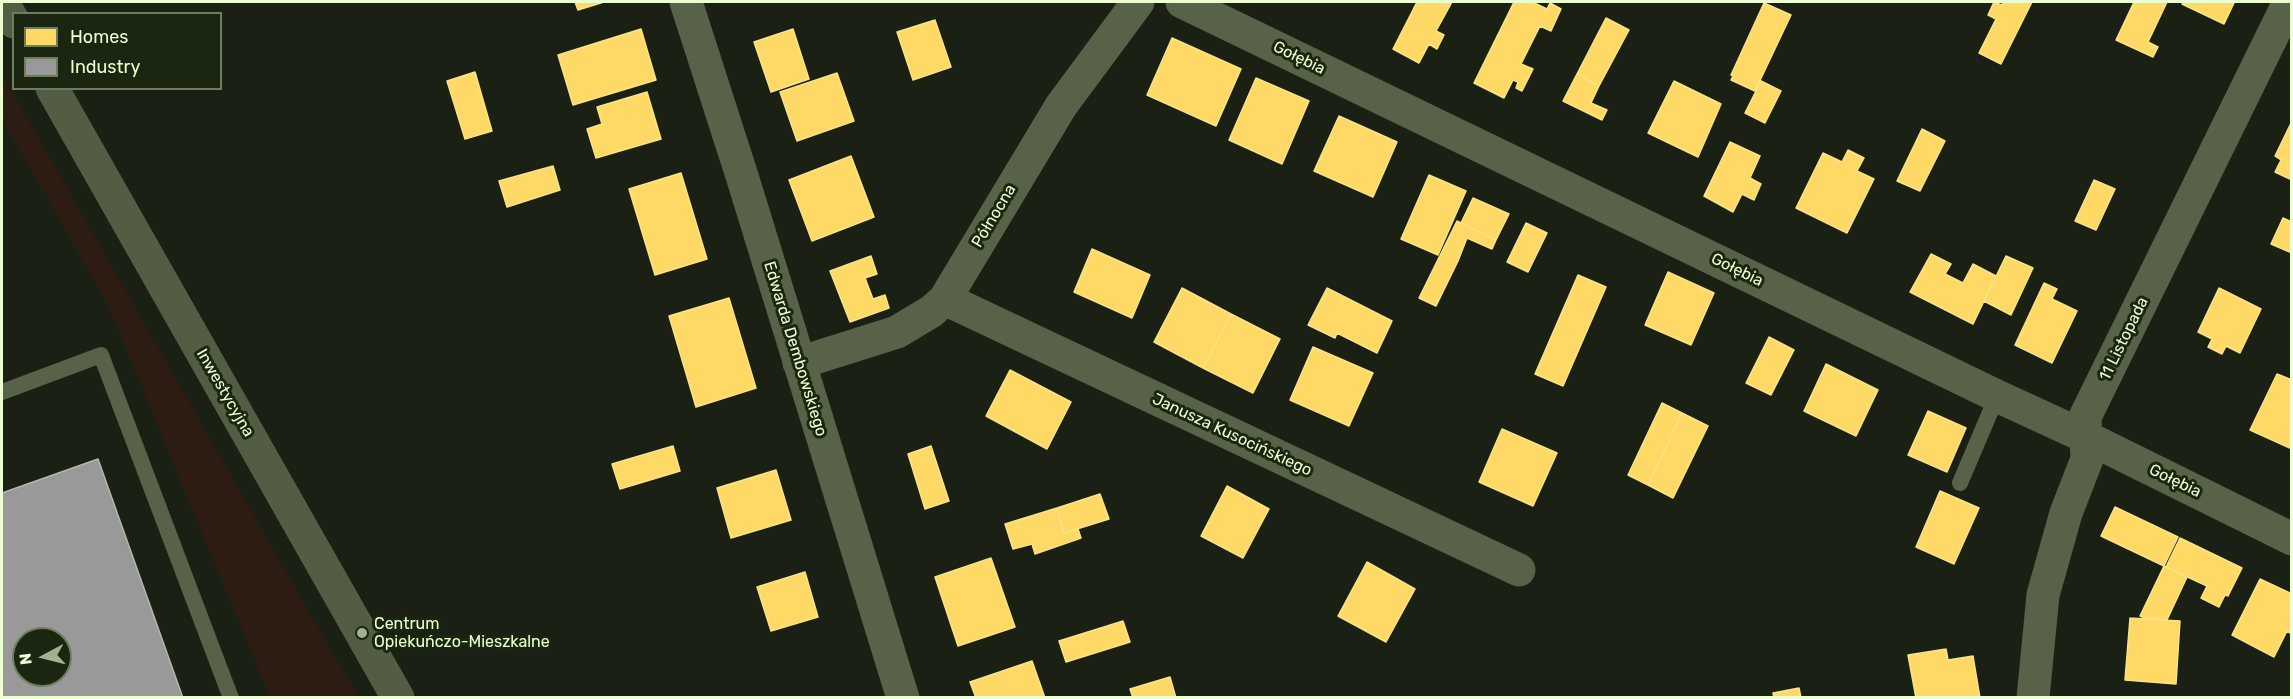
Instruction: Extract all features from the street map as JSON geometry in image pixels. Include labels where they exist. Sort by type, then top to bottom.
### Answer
[{"type":"street","points":[[2,2],[12,19]]},
{"type":"street","name":"Edwarda Dembowskiego","points":[[686,2],[903,698]]},
{"type":"street","name":"Północna","points":[[799,363],[897,332],[932,311],[945,299],[1061,106],[1138,2]]},
{"type":"street","name":"Gołębia","points":[[1182,2],[2086,437],[2292,539]]},
{"type":"street","name":"11 Listopada","points":[[2033,698],[2043,595],[2066,513],[2087,459],[2085,417],[2289,2]]},
{"type":"street","name":"Inwestycyjna","points":[[53,90],[398,698]]},
{"type":"street","name":"Janusza Kusocińskiego","points":[[945,299],[1519,570]]},
{"type":"lane","points":[[2,392],[101,355],[231,698]]},
{"type":"lane","points":[[1960,483],[1997,396]]},
{"type":"shaded area","points":[[2,74],[359,697],[270,697],[107,303],[2,119]]},
{"type":"building: Homes","points":[[575,2],[604,2],[578,10]]},
{"type":"building: Homes","points":[[1417,2],[1452,2],[1436,31],[1444,35],[1437,49],[1429,44],[1419,63],[1393,49]]},
{"type":"building: Homes","points":[[1514,2],[1532,2],[1547,9],[1550,3],[1561,9],[1551,31],[1540,26],[1521,64],[1533,69],[1522,91],[1516,88],[1518,82],[1513,80],[1504,98],[1474,83]]},
{"type":"building: Homes","points":[[1994,2],[2002,5],[2004,2],[2032,2],[2001,64],[1979,53],[1996,19],[1988,15]]},
{"type":"building: Homes","points":[[2134,2],[2167,2],[2148,42],[2158,47],[2153,57],[2116,40]]},
{"type":"building: Homes","points":[[2183,2],[2234,3],[2224,24],[2182,4]]},
{"type":"building: Homes","points":[[1764,3],[1791,15],[1755,91],[1731,80],[1733,76],[1731,75]]},
{"type":"building: Homes","points":[[1606,18],[1629,30],[1599,86],[1577,74]]},
{"type":"building: Homes","points":[[935,20],[951,67],[913,80],[897,32]]},
{"type":"building: Homes","points":[[641,29],[656,80],[573,105],[558,55]]},
{"type":"building: Homes","points":[[793,29],[809,79],[771,92],[754,42]]},
{"type":"building: Homes","points":[[1172,38],[1241,69],[1216,126],[1147,95]]},
{"type":"building: Homes","points":[[475,72],[492,131],[465,139],[447,81]]},
{"type":"building: Homes","points":[[837,73],[854,121],[797,141],[780,92]]},
{"type":"building: Homes","points":[[1577,74],[1599,86],[1591,103],[1607,110],[1602,120],[1563,101]]},
{"type":"building: Homes","points":[[1256,78],[1309,101],[1282,164],[1229,140]]},
{"type":"building: Homes","points":[[1674,81],[1721,104],[1698,157],[1648,133]]},
{"type":"building: Homes","points":[[1761,81],[1781,91],[1765,123],[1745,113]]},
{"type":"building: Homes","points":[[647,92],[661,139],[596,158],[587,129],[602,124],[597,107]]},
{"type":"building: Homes","points":[[1339,116],[1397,142],[1373,197],[1314,171]]},
{"type":"building: Homes","points":[[2292,121],[2292,180],[2275,172],[2281,160],[2275,156]]},
{"type":"building: Homes","points":[[1922,129],[1945,141],[1920,191],[1897,181]]},
{"type":"building: Homes","points":[[1730,142],[1760,156],[1750,178],[1761,184],[1754,200],[1742,194],[1733,212],[1704,196]]},
{"type":"building: Homes","points":[[1848,150],[1864,158],[1857,171],[1874,179],[1847,233],[1796,208],[1823,153],[1842,162]]},
{"type":"building: Homes","points":[[851,156],[874,217],[812,241],[789,180]]},
{"type":"building: Homes","points":[[553,166],[560,190],[507,207],[499,181]]},
{"type":"building: Homes","points":[[681,173],[707,259],[655,275],[629,189]]},
{"type":"building: Homes","points":[[1429,175],[1466,191],[1438,255],[1401,239]]},
{"type":"building: Homes","points":[[2094,180],[2115,189],[2096,230],[2075,221]]},
{"type":"building: Homes","points":[[1473,198],[1509,214],[1496,240],[1461,223]]},
{"type":"building: Homes","points":[[2283,218],[2292,222],[2292,253],[2271,244]]},
{"type":"building: Homes","points":[[1457,221],[1496,240],[1492,249],[1467,238],[1436,306],[1419,298]]},
{"type":"building: Homes","points":[[1526,223],[1547,233],[1528,272],[1507,262]]},
{"type":"building: Homes","points":[[1092,249],[1150,275],[1132,318],[1074,292]]},
{"type":"building: Homes","points":[[1931,254],[1951,264],[1945,274],[1963,283],[1973,264],[1996,276],[1973,324],[1910,292]]},
{"type":"building: Homes","points":[[871,256],[877,274],[865,278],[873,299],[885,295],[889,308],[850,322],[830,271]]},
{"type":"building: Homes","points":[[2006,256],[2033,268],[2011,315],[1984,301]]},
{"type":"building: Homes","points":[[1668,272],[1714,293],[1691,345],[1645,325]]},
{"type":"building: Homes","points":[[1578,275],[1606,287],[1563,386],[1535,374]]},
{"type":"building: Homes","points":[[2044,283],[2057,289],[2052,299],[2077,311],[2052,363],[2015,345]]},
{"type":"building: Homes","points":[[1182,288],[1231,314],[1203,368],[1154,342]]},
{"type":"building: Homes","points":[[1327,288],[1392,321],[1377,353],[1337,333],[1335,338],[1308,325]]},
{"type":"building: Homes","points":[[2219,288],[2261,309],[2240,353],[2226,346],[2222,354],[2208,347],[2212,339],[2198,332]]},
{"type":"building: Homes","points":[[729,298],[756,388],[696,407],[669,316]]},
{"type":"building: Homes","points":[[1231,314],[1280,339],[1253,393],[1203,368]]},
{"type":"building: Homes","points":[[1769,337],[1794,350],[1771,395],[1746,383]]},
{"type":"building: Homes","points":[[1313,347],[1373,373],[1349,426],[1290,400]]},
{"type":"building: Homes","points":[[1826,364],[1878,390],[1856,436],[1804,411]]},
{"type":"building: Homes","points":[[1010,370],[1071,402],[1047,449],[986,416]]},
{"type":"building: Homes","points":[[2277,374],[2292,380],[2292,449],[2250,430]]},
{"type":"building: Homes","points":[[1662,403],[1682,413],[1648,485],[1628,475]]},
{"type":"building: Homes","points":[[1928,411],[1966,428],[1947,472],[1908,455]]},
{"type":"building: Homes","points":[[1682,413],[1708,426],[1673,498],[1648,485]]},
{"type":"building: Homes","points":[[1502,429],[1557,453],[1533,506],[1479,482]]},
{"type":"building: Homes","points":[[673,446],[680,471],[620,489],[612,464]]},
{"type":"building: Homes","points":[[931,446],[949,501],[925,509],[908,454]]},
{"type":"building: Homes","points":[[776,470],[791,520],[731,538],[717,488]]},
{"type":"building: Homes","points":[[1227,486],[1269,509],[1243,558],[1201,536]]},
{"type":"building: Homes","points":[[1940,491],[1979,508],[1954,564],[1916,547]]},
{"type":"building: Homes","points":[[1100,494],[1109,519],[1064,533],[1057,508]]},
{"type":"building: Homes","points":[[2115,507],[2178,537],[2164,566],[2101,536]]},
{"type":"building: Homes","points":[[1057,508],[1064,533],[1078,529],[1081,538],[1035,554],[1032,544],[1013,549],[1005,524]]},
{"type":"building: Homes","points":[[2180,538],[2242,568],[2228,596],[2225,595],[2219,607],[2201,598],[2207,586],[2166,567]]},
{"type":"building: Homes","points":[[991,558],[1015,627],[958,646],[935,577]]},
{"type":"building: Homes","points":[[1367,562],[1415,589],[1386,642],[1338,616]]},
{"type":"building: Homes","points":[[2164,566],[2187,577],[2167,620],[2140,616]]},
{"type":"building: Homes","points":[[805,572],[818,617],[771,631],[757,587]]},
{"type":"building: Homes","points":[[2260,579],[2292,594],[2292,634],[2287,631],[2274,657],[2232,635]]},
{"type":"building: Homes","points":[[2130,618],[2180,621],[2176,684],[2125,680]]},
{"type":"building: Homes","points":[[1123,621],[1130,642],[1066,662],[1059,641]]},
{"type":"building: Homes","points":[[1946,649],[1948,660],[1973,656],[1980,698],[1916,698],[1908,655]]},
{"type":"building: Homes","points":[[1032,661],[1045,698],[976,698],[970,682]]},
{"type":"building: Homes","points":[[1170,677],[1176,698],[1133,698],[1130,689]]},
{"type":"building: Homes","points":[[1799,688],[1801,698],[1774,698],[1773,693]]},
{"type":"building: Industry","points":[[98,459],[183,698],[2,698],[2,493]]},
{"type":"place","name":"Centrum Opiekuńczo-Mieszkalne","points":[[362,633]]}]
